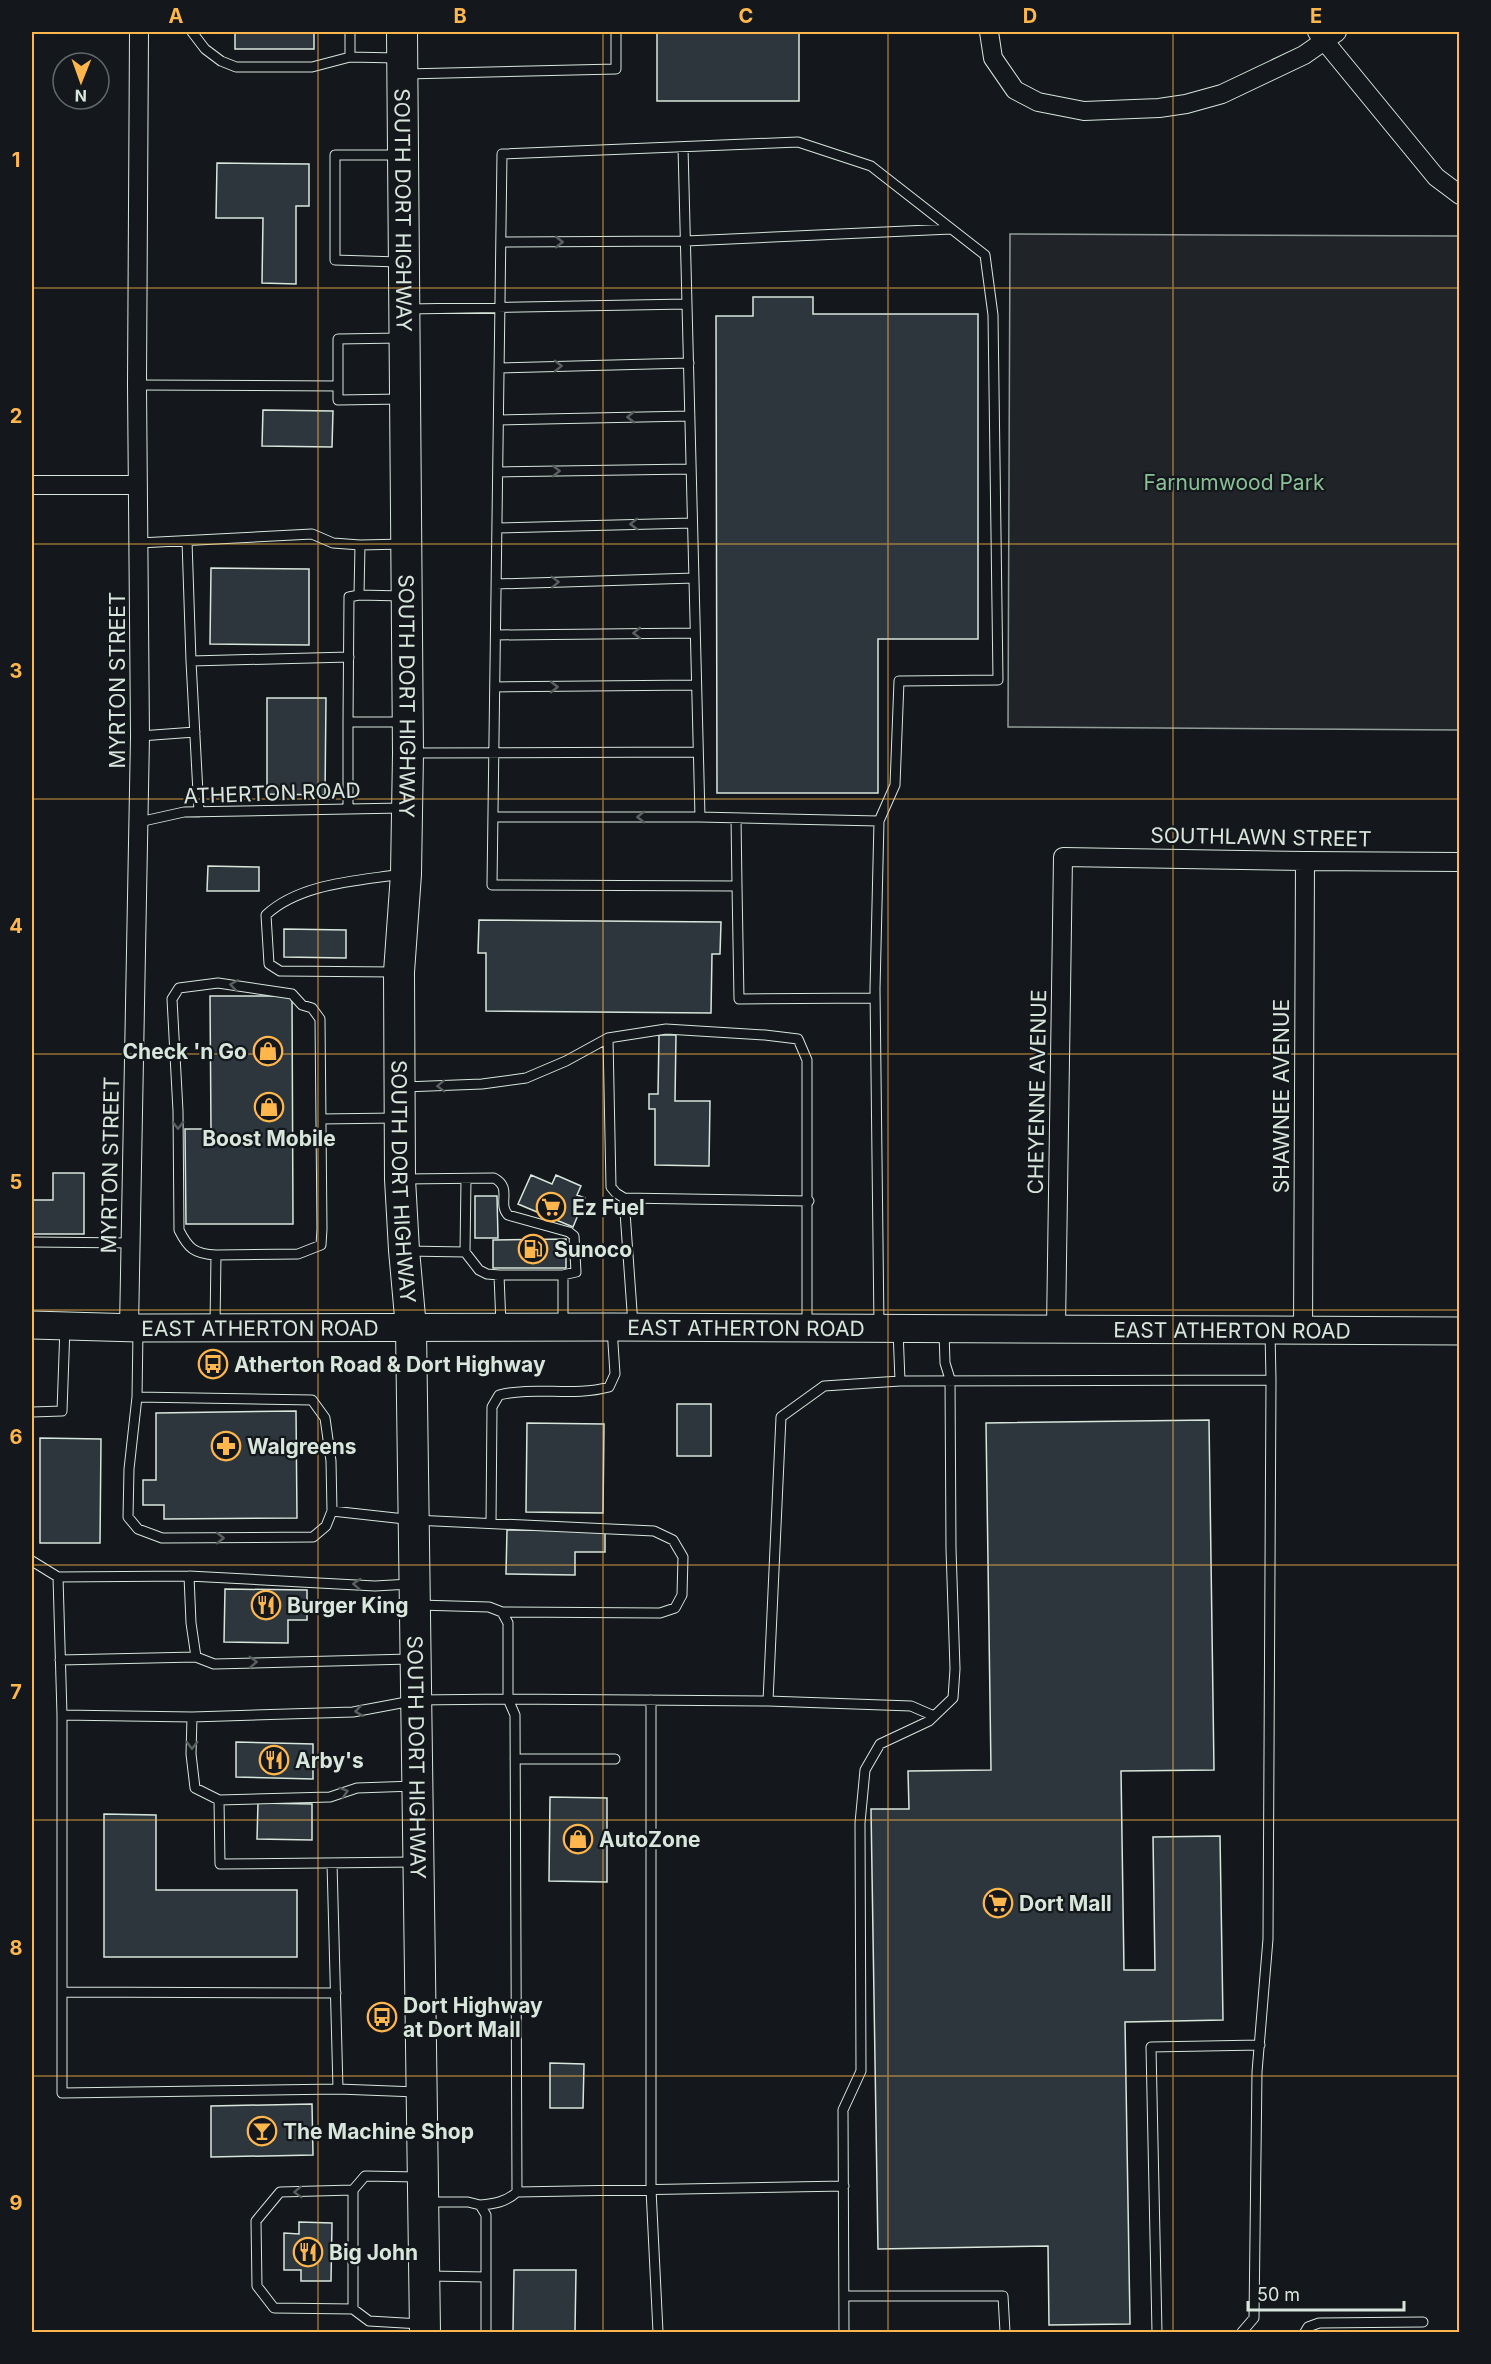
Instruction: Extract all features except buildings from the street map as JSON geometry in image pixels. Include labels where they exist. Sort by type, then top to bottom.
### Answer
[{"type":"main road","name":"SOUTH DORT HIGHWAY","points":[[402,55],[408,753],[405,874],[399,972],[400,1179],[411,1328],[425,2328]]},
{"type":"street","name":"MYRTON STREET","points":[[133,1328],[132,1243],[140,736],[137,385],[139,32]]},
{"type":"street","points":[[989,32],[993,58],[1015,90],[1038,102],[1084,111],[1159,108],[1186,104],[1222,94],[1304,55],[1326,34],[1436,177],[1460,195]]},
{"type":"street","points":[[32,485],[138,485]]},
{"type":"street","name":"SOUTHLAWN STREET","points":[[1063,857],[1460,862]]},
{"type":"street","name":"CHEYENNE AVENUE","points":[[1056,1329],[1063,857]]},
{"type":"street","name":"SHAWNEE AVENUE","points":[[1303,1332],[1305,861]]},
{"type":"street","name":"EAST ATHERTON ROAD","points":[[32,1324],[133,1328],[1460,1331]]},
{"type":"lane","points":[[192,32],[205,48],[221,61],[236,67],[312,67],[350,57],[402,55],[616,69],[616,32]]},
{"type":"lane","points":[[350,32],[350,57]]},
{"type":"lane","points":[[737,886],[492,885],[502,154],[798,142],[871,166],[984,255],[993,315],[998,680],[899,681],[895,784],[879,821],[875,998],[889,1329],[900,1381]]},
{"type":"lane","points":[[683,147],[700,817]]},
{"type":"lane","points":[[403,155],[335,155],[335,260],[404,262]]},
{"type":"lane","points":[[501,242],[686,241],[951,229]]},
{"type":"lane","points":[[404,399],[338,400],[338,339],[404,324],[500,307],[687,304]]},
{"type":"lane","points":[[500,368],[689,363]]},
{"type":"lane","points":[[137,385],[338,386]]},
{"type":"lane","points":[[499,420],[690,416]]},
{"type":"lane","points":[[498,472],[691,469]]},
{"type":"lane","points":[[497,528],[692,523]]},
{"type":"lane","points":[[139,543],[312,534],[333,543],[405,544]]},
{"type":"lane","points":[[187,541],[199,812]]},
{"type":"lane","points":[[359,596],[360,545]]},
{"type":"lane","points":[[496,584],[694,578]]},
{"type":"lane","points":[[348,807],[349,597],[406,596]]},
{"type":"lane","points":[[496,635],[695,633]]},
{"type":"lane","points":[[191,661],[349,657]]},
{"type":"lane","points":[[495,687],[696,685]]},
{"type":"lane","points":[[348,722],[407,722]]},
{"type":"lane","points":[[140,736],[195,732]]},
{"type":"lane","points":[[408,753],[697,752]]},
{"type":"lane","name":"ATHERTON ROAD","points":[[139,822],[184,812],[348,807],[407,808]]},
{"type":"lane","points":[[493,817],[700,817],[879,821]]},
{"type":"lane","points":[[736,818],[739,999],[875,998]]},
{"type":"lane","points":[[399,972],[280,971],[269,963],[266,915],[277,905],[305,893],[342,883],[405,874]]},
{"type":"lane","points":[[218,983],[292,994],[302,1005],[312,1008],[320,1019],[321,1119],[321,1245],[298,1254],[216,1255],[204,1254],[187,1246],[179,1230],[178,1111],[172,999],[179,988],[218,983]]},
{"type":"lane","points":[[400,1087],[482,1084],[526,1078],[566,1061],[608,1038],[666,1029],[798,1039],[807,1060],[809,1201],[807,1329]]},
{"type":"lane","points":[[608,1038],[611,1187],[616,1193],[624,1198],[809,1201]]},
{"type":"lane","points":[[321,1119],[400,1118]]},
{"type":"lane","points":[[400,1179],[494,1178],[500,1181],[504,1186],[504,1210],[508,1215],[572,1234],[576,1239],[576,1272],[563,1275],[499,1275],[487,1274],[479,1270],[465,1252],[466,1179]]},
{"type":"lane","points":[[491,1523],[492,1407],[499,1395],[515,1392],[592,1392],[609,1387],[615,1374],[623,1328],[624,1198]]},
{"type":"lane","points":[[32,1242],[132,1243]]},
{"type":"lane","points":[[404,1250],[465,1252]]},
{"type":"lane","points":[[215,1328],[216,1255]]},
{"type":"lane","points":[[499,1275],[501,1328]]},
{"type":"lane","points":[[563,1275],[563,1328]]},
{"type":"lane","points":[[32,1412],[62,1411],[65,1325]]},
{"type":"lane","points":[[133,1328],[137,1397],[129,1469],[128,1517],[138,1529],[162,1538],[313,1537],[326,1526],[332,1511],[331,1461],[325,1418],[312,1400],[137,1397]]},
{"type":"lane","points":[[844,2332],[843,2110],[861,2071],[860,1823],[865,1770],[880,1744],[929,1721],[953,1698],[955,1669],[951,1550],[950,1379],[945,1363],[944,1330]]},
{"type":"lane","points":[[1242,2332],[1254,2318],[1257,2072],[1268,1939],[1270,1330]]},
{"type":"lane","points":[[768,1701],[781,1417],[824,1386],[950,1379],[1271,1380]]},
{"type":"lane","points":[[32,1561],[58,1577],[189,1576],[375,1586],[489,1607],[502,1612],[660,1613],[675,1608],[682,1595],[682,1557],[673,1540],[654,1531],[414,1520],[332,1511]]},
{"type":"lane","points":[[189,1576],[191,1623],[196,1657]]},
{"type":"lane","points":[[58,1577],[62,1716],[62,2093],[338,2089],[422,2092]]},
{"type":"lane","points":[[502,1612],[508,1623],[508,1699],[515,1715],[517,2192]]},
{"type":"lane","points":[[60,1660],[196,1657],[214,1664],[416,1659]]},
{"type":"lane","points":[[62,1716],[192,1717],[353,1712],[417,1700],[508,1699],[768,1701],[911,1706],[934,1716]]},
{"type":"lane","points":[[651,1700],[651,2189],[658,2332]]},
{"type":"lane","points":[[192,1717],[191,1754],[195,1788],[219,1800],[330,1797],[357,1788],[418,1786]]},
{"type":"lane","points":[[515,1759],[615,1759]]},
{"type":"lane","points":[[219,1800],[220,1864],[419,1862]]},
{"type":"lane","points":[[332,1863],[338,2089]]},
{"type":"lane","points":[[62,1992],[336,1993]]},
{"type":"lane","points":[[1157,2332],[1151,2047],[1260,2045]]},
{"type":"lane","points":[[353,2309],[353,2190],[365,2176],[480,2205],[496,2204],[511,2198],[517,2192],[844,2186]]},
{"type":"lane","points":[[353,2190],[280,2192],[256,2221],[257,2286],[274,2308],[353,2309],[369,2321],[425,2328]]},
{"type":"lane","points":[[480,2205],[486,2215],[486,2332]]},
{"type":"lane","points":[[425,2276],[486,2277]]},
{"type":"lane","points":[[845,2296],[1003,2296],[1005,2332]]},
{"type":"lane","points":[[1305,2332],[1308,2327],[1319,2323],[1423,2322]]},
{"type":"green space","name":"Farnumwood Park","points":[[1010,234],[1459,236],[1459,730],[1008,727]]},
{"type":"place","name":"Check 'n Go","points":[[268,1051]]},
{"type":"place","name":"Boost Mobile","points":[[269,1107]]},
{"type":"place","name":"Ez Fuel","points":[[551,1207]]},
{"type":"place","name":"Sunoco","points":[[533,1249]]},
{"type":"place","name":"Atherton Road & Dort Highway","points":[[213,1364]]},
{"type":"place","name":"Walgreens","points":[[226,1446]]},
{"type":"place","name":"Burger King","points":[[266,1605]]},
{"type":"place","name":"Arby's","points":[[274,1760]]},
{"type":"place","name":"AutoZone","points":[[578,1839]]},
{"type":"place","name":"Dort Mall","points":[[998,1903]]},
{"type":"place","name":"Dort Highway at Dort Mall","points":[[382,2017]]},
{"type":"place","name":"The Machine Shop","points":[[262,2131]]},
{"type":"place","name":"Big John","points":[[308,2252]]}]
